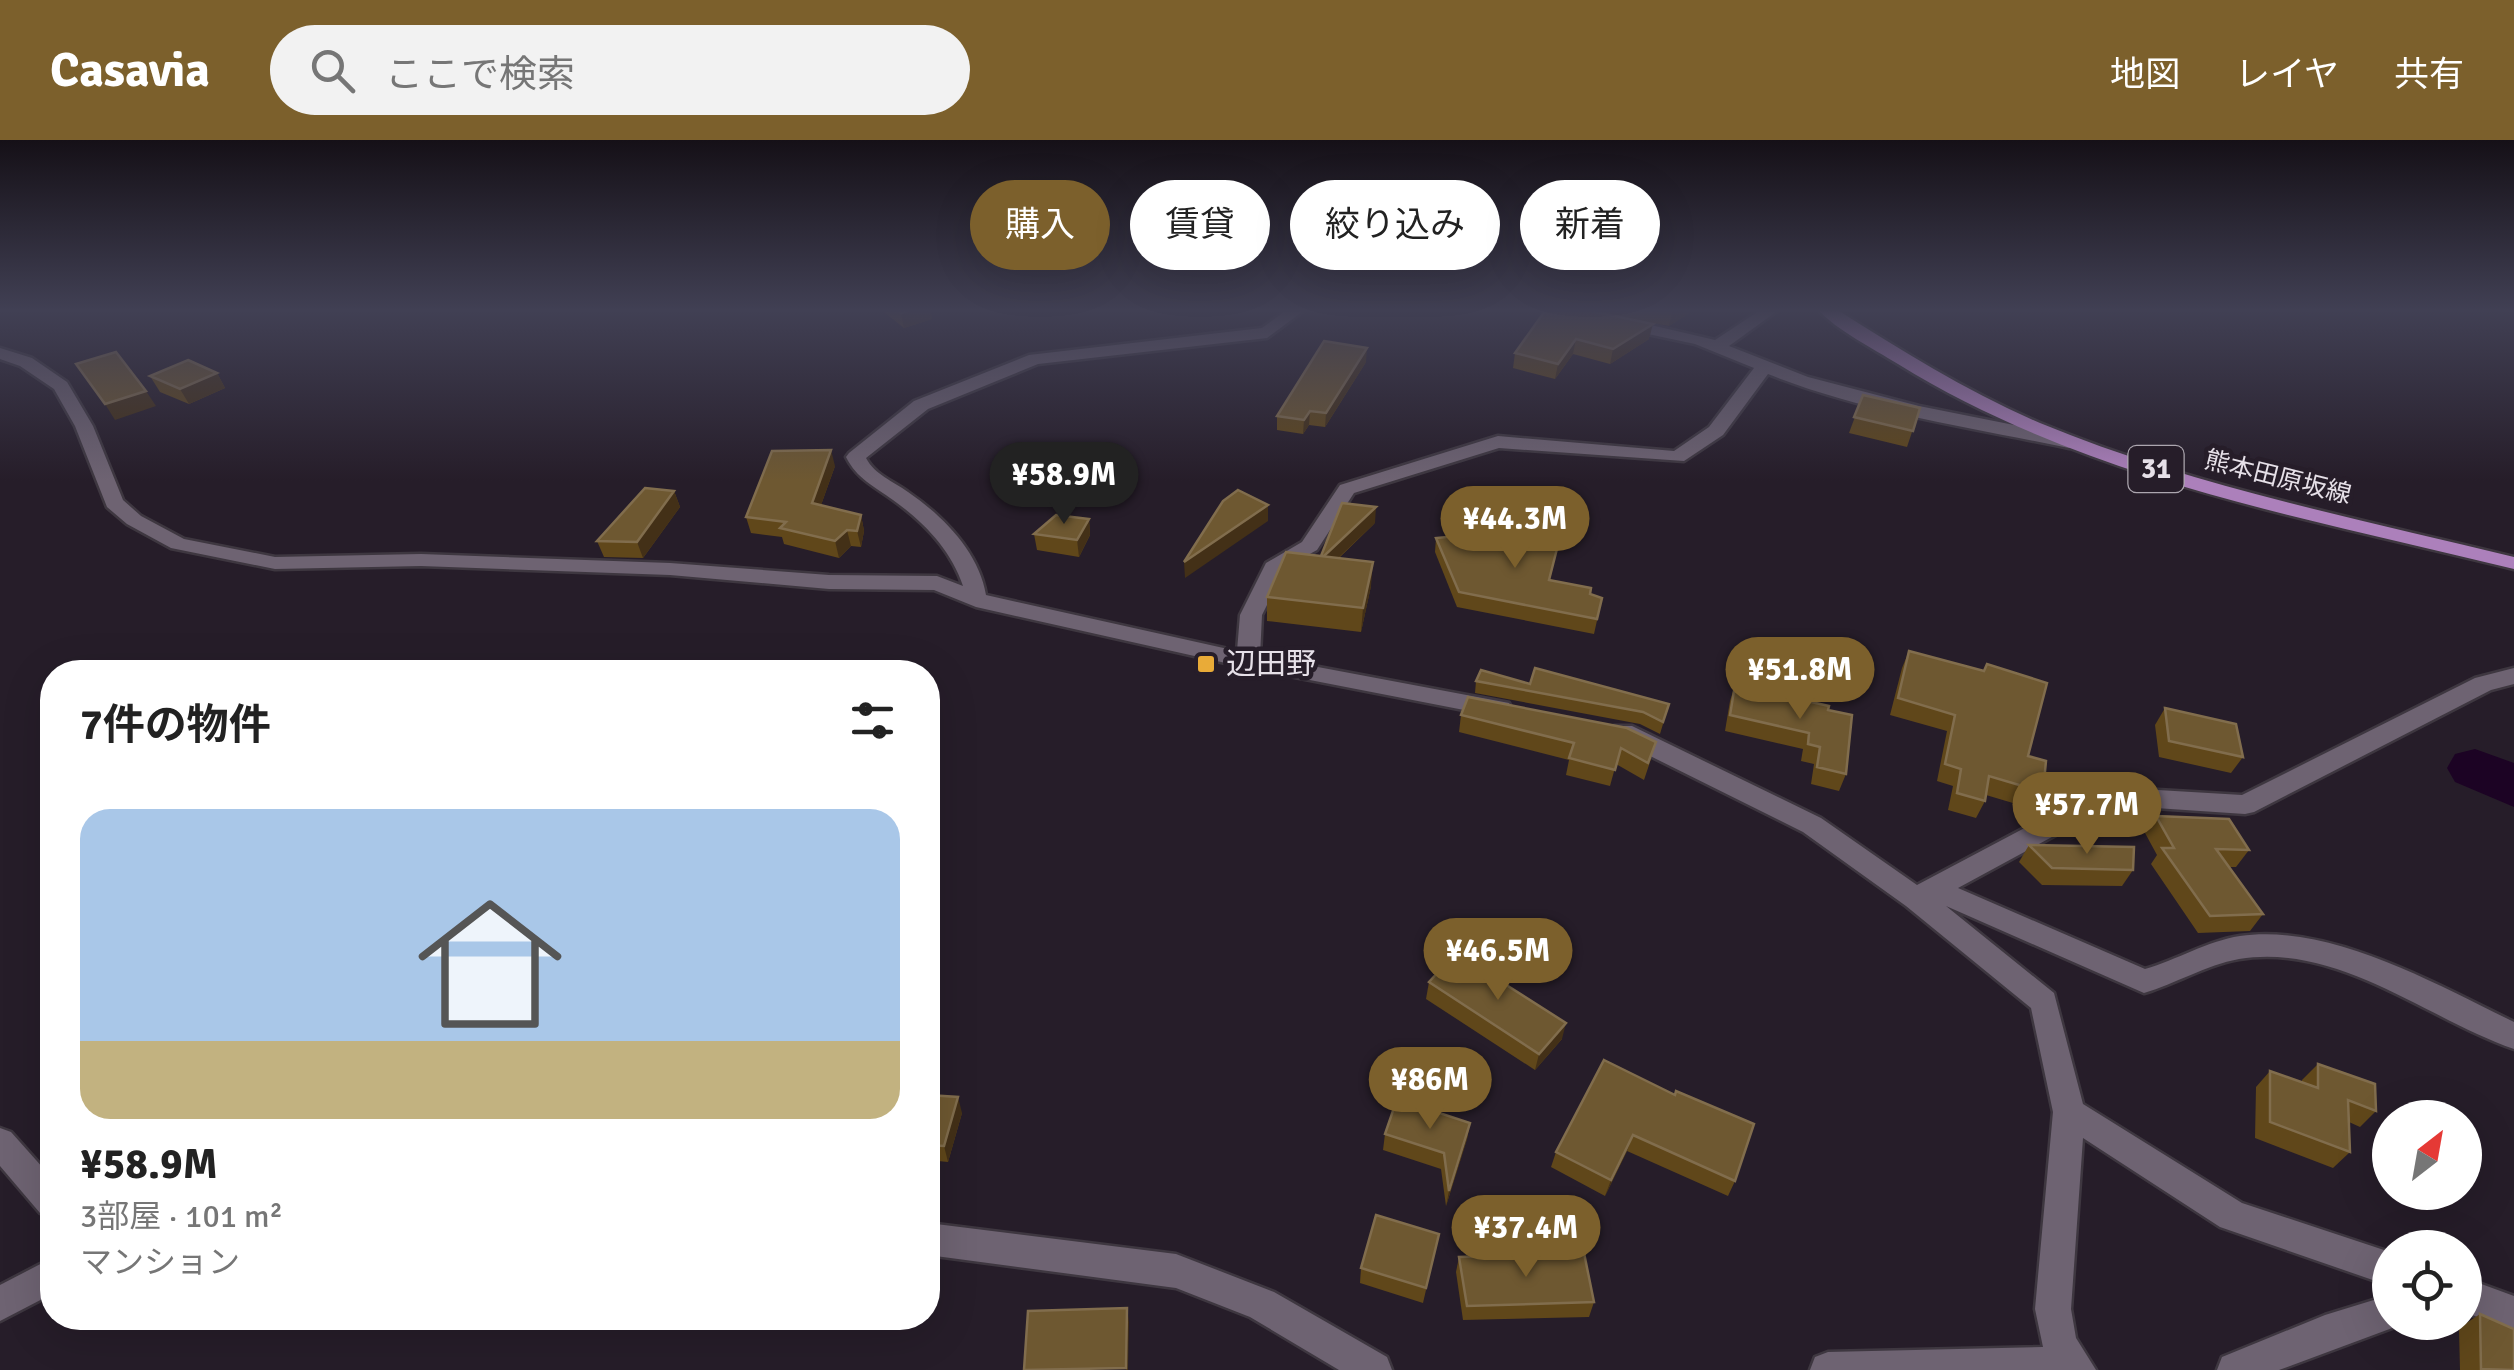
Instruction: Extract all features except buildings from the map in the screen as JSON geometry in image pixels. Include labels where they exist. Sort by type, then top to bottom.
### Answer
[{"type":"main road","name":"熊本田原坂線","points":[[1919,366],[1969,397],[2084,445],[2192,482],[2514,563]]},
{"type":"street","points":[[32,366],[60,386],[84,426],[114,503],[134,520],[178,544],[275,563],[421,560],[670,569],[829,582],[937,583],[976,600],[1248,662],[1534,716]]},
{"type":"street","points":[[976,600],[975,582],[938,528],[898,494],[862,472],[856,457],[921,405],[1016,366]]},
{"type":"street","points":[[1248,662],[1252,615],[1277,563],[1310,546],[1346,489],[1498,442],[1677,457],[1694,451],[1714,434],[1764,367],[1802,381],[1918,411],[2084,445]]},
{"type":"street","points":[[1924,893],[2107,796],[2245,805],[2483,684],[2514,676]]},
{"type":"street","points":[[1592,726],[1630,734],[1812,825],[1924,893],[2144,980],[2240,948],[2285,948],[2372,968],[2514,1036]]},
{"type":"street","points":[[1924,893],[2044,1002],[2069,1112],[2053,1309],[2060,1346],[2076,1367]]},
{"type":"street","points":[[2069,1112],[2232,1216],[2372,1264]]},
{"type":"street","points":[[0,1142],[40,1188]]},
{"type":"street","points":[[940,1241],[1176,1270],[1262,1304],[1374,1370]]},
{"type":"street","points":[[0,1304],[40,1282]]},
{"type":"street","points":[[2482,1302],[2514,1314]]},
{"type":"street","points":[[2236,1370],[2372,1318]]},
{"type":"street","points":[[1828,1370],[2076,1367]]},
{"type":"waterway","points":[[2475,768],[2514,787]]},
{"type":"place","name":"辺田野","points":[[1206,664]]}]
